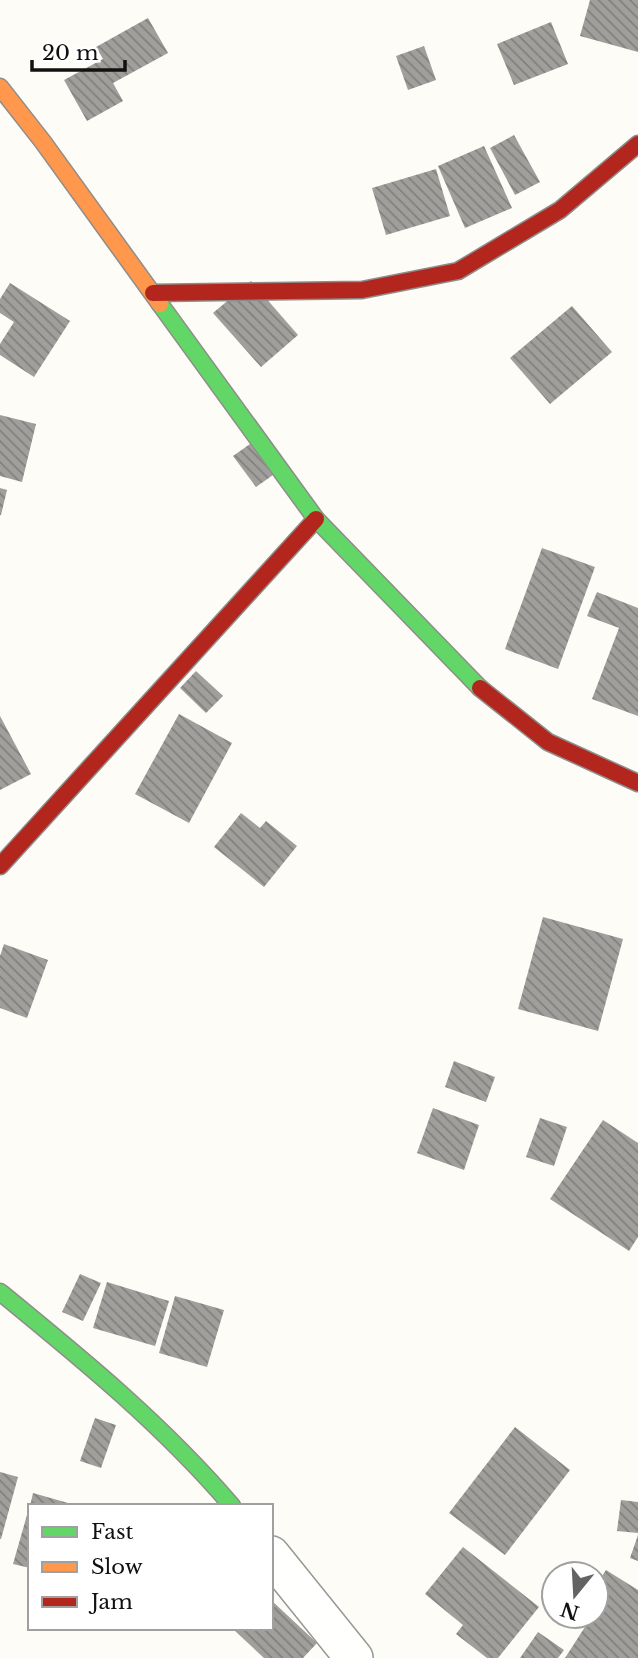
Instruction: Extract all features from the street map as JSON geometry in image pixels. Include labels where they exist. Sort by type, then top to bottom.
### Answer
[{"type":"street","points":[[0,87],[316,519],[489,697],[548,742],[638,783]]},
{"type":"street","points":[[153,293],[362,290],[458,271],[560,210],[638,144]]},
{"type":"street","points":[[0,866],[316,519]]},
{"type":"street","points":[[0,1292],[86,1362],[191,1459],[230,1504]]},
{"type":"street","points":[[273,1557],[354,1658]]},
{"type":"building","points":[[590,0],[638,0],[638,52],[580,36]]},
{"type":"building","points":[[148,18],[168,53],[113,83],[123,101],[87,121],[64,80],[103,59],[96,47]]},
{"type":"building","points":[[551,22],[568,64],[514,85],[497,44]]},
{"type":"building","points":[[424,46],[436,80],[408,90],[396,56]]},
{"type":"building","points":[[514,135],[540,182],[515,195],[490,148]]},
{"type":"building","points":[[484,146],[512,208],[465,228],[438,166]]},
{"type":"building","points":[[436,169],[450,216],[386,235],[372,188]]},
{"type":"building","points":[[251,281],[298,335],[261,367],[213,313]]},
{"type":"building","points":[[10,283],[70,321],[34,377],[0,355],[0,344],[14,322],[0,313],[0,299]]},
{"type":"building","points":[[572,306],[612,352],[550,404],[510,358]]},
{"type":"building","points":[[0,415],[36,424],[22,482],[0,476]]},
{"type":"building","points":[[250,444],[273,475],[256,487],[233,456]]},
{"type":"building","points":[[0,488],[7,490],[1,515],[0,515]]},
{"type":"building","points":[[542,548],[595,567],[558,669],[505,649]]},
{"type":"building","points":[[597,592],[638,608],[638,716],[592,699],[619,628],[587,616]]},
{"type":"building","points":[[196,671],[223,696],[206,713],[180,688]]},
{"type":"building","points":[[179,714],[232,743],[189,823],[135,794]]},
{"type":"building","points":[[0,716],[31,774],[0,790]]},
{"type":"building","points":[[241,813],[260,828],[266,821],[297,846],[264,887],[214,847]]},
{"type":"building","points":[[543,917],[623,939],[598,1031],[518,1009]]},
{"type":"building","points":[[4,944],[48,960],[27,1018],[0,1008],[0,956]]},
{"type":"building","points":[[454,1061],[495,1077],[486,1102],[445,1087]]},
{"type":"building","points":[[433,1108],[479,1125],[464,1170],[417,1153]]},
{"type":"building","points":[[540,1118],[567,1127],[554,1166],[526,1157]]},
{"type":"building","points":[[603,1120],[638,1143],[638,1237],[629,1251],[550,1199]]},
{"type":"building","points":[[80,1274],[101,1283],[83,1321],[62,1312]]},
{"type":"building","points":[[107,1282],[169,1301],[155,1346],[93,1328]]},
{"type":"building","points":[[175,1296],[224,1310],[207,1367],[159,1353]]},
{"type":"building","points":[[95,1418],[116,1425],[101,1468],[80,1461]]},
{"type":"building","points":[[515,1427],[570,1470],[505,1555],[449,1513]]},
{"type":"building","points":[[0,1472],[18,1477],[1,1539],[0,1539]]},
{"type":"building","points":[[33,1493],[72,1504],[30,1504]]},
{"type":"building","points":[[621,1500],[638,1502],[638,1533],[617,1531]]},
{"type":"building","points":[[28,1512],[28,1568],[13,1564]]},
{"type":"building","points":[[638,1535],[638,1561],[630,1558]]},
{"type":"building","points":[[463,1547],[539,1607],[498,1658],[487,1658],[456,1634],[463,1625],[425,1594]]},
{"type":"building","points":[[610,1572],[638,1590],[638,1658],[565,1658],[583,1630],[610,1630]]},
{"type":"building","points":[[273,1602],[317,1643],[303,1658],[264,1658],[234,1630],[273,1630]]},
{"type":"building","points":[[538,1632],[564,1650],[558,1658],[520,1658]]},
{"type":"traffic: fast","points":[[160,304],[316,519],[480,688]]},
{"type":"traffic: fast","points":[[0,1292],[150,1420],[230,1504]]},
{"type":"traffic: slow","points":[[0,87],[160,304]]},
{"type":"traffic: jam","points":[[153,293],[362,290],[458,271],[560,210],[638,144]]},
{"type":"traffic: jam","points":[[0,866],[316,519]]},
{"type":"traffic: jam","points":[[480,688],[548,742],[638,783]]}]
